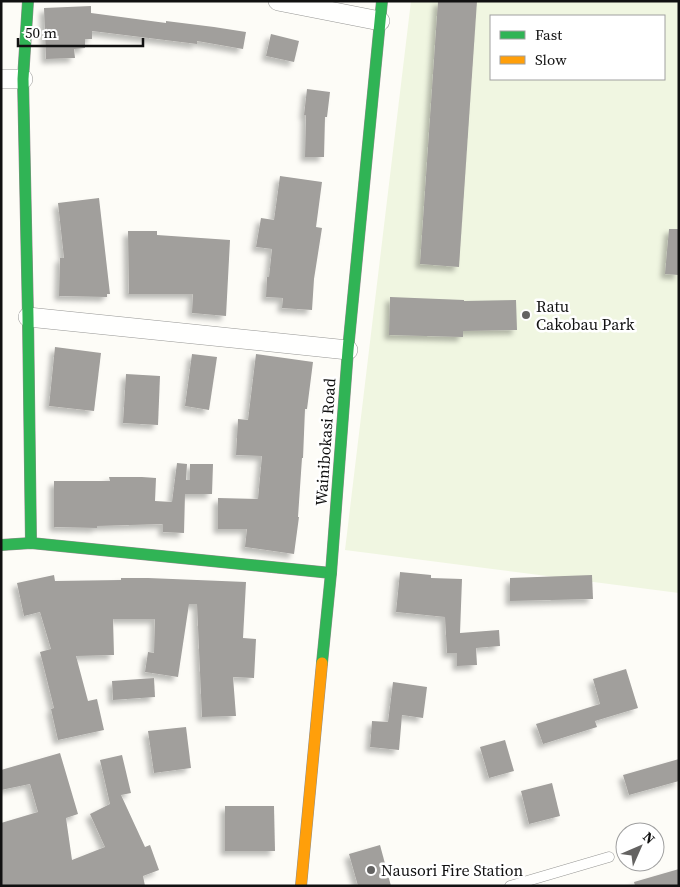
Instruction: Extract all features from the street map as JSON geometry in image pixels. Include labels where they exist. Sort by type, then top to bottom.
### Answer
[{"type":"main road","points":[[28,1],[22,79],[31,543]]},
{"type":"main road","name":"Wainibokasi Road","points":[[301,886],[331,573],[348,350],[382,1]]},
{"type":"main road","points":[[1,545],[31,543],[331,573]]},
{"type":"street","points":[[278,1],[380,21]]},
{"type":"street","points":[[1,79],[22,79]]},
{"type":"street","points":[[28,318],[348,350]]},
{"type":"lane","points":[[510,886],[609,857]]},
{"type":"green space","name":"Ratu Cakobau Park","points":[[411,1],[679,1],[679,593],[345,550]]},
{"type":"building","points":[[438,1],[477,1],[459,267],[420,264]]},
{"type":"building","points":[[91,6],[91,13],[246,32],[243,49],[197,41],[197,44],[92,31],[92,39],[85,39],[85,48],[74,49],[75,58],[46,59],[44,8]]},
{"type":"building","points":[[271,34],[299,41],[294,62],[266,56]]},
{"type":"building","points":[[307,89],[330,92],[327,117],[325,117],[324,157],[305,157],[306,115],[304,115]]},
{"type":"building","points":[[280,176],[322,182],[316,227],[322,228],[314,279],[312,310],[282,308],[283,298],[266,297],[272,249],[256,247],[261,218],[274,220]]},
{"type":"building","points":[[99,198],[110,294],[107,294],[107,297],[59,296],[60,258],[64,258],[58,203]]},
{"type":"building","points":[[669,229],[679,229],[679,275],[665,274]]},
{"type":"building","points":[[128,231],[157,231],[157,235],[230,240],[226,316],[192,313],[193,294],[129,294]]},
{"type":"building","points":[[390,297],[464,301],[516,300],[517,330],[463,331],[463,337],[389,335]]},
{"type":"building","points":[[55,347],[101,353],[94,411],[49,406]]},
{"type":"building","points":[[192,354],[217,357],[209,410],[185,406]]},
{"type":"building","points":[[256,354],[313,362],[307,409],[305,409],[299,517],[294,554],[245,547],[247,529],[218,529],[218,498],[258,499],[262,456],[236,455],[238,419],[248,420]]},
{"type":"building","points":[[126,374],[160,376],[158,425],[123,423]]},
{"type":"building","points":[[177,463],[187,464],[186,480],[190,480],[190,464],[213,464],[212,494],[185,494],[184,533],[163,532],[163,524],[97,526],[97,528],[54,527],[54,481],[110,481],[109,477],[156,478],[155,501],[172,502]]},
{"type":"building","points":[[400,572],[431,575],[431,578],[462,579],[460,633],[499,630],[500,646],[476,648],[477,665],[457,666],[457,653],[447,653],[445,617],[396,612]]},
{"type":"building","points":[[54,575],[55,581],[148,578],[246,582],[243,638],[256,639],[254,678],[233,677],[236,716],[202,717],[197,604],[189,604],[178,677],[145,672],[148,652],[154,653],[155,619],[113,619],[114,655],[76,656],[88,701],[97,699],[104,730],[58,740],[51,709],[54,708],[40,652],[51,649],[40,612],[24,616],[17,583]]},
{"type":"building","points":[[592,575],[593,599],[510,601],[510,578]]},
{"type":"building","points":[[626,669],[638,708],[595,721],[597,727],[543,744],[536,724],[600,704],[593,679]]},
{"type":"building","points":[[154,678],[155,697],[113,700],[112,681]]},
{"type":"building","points":[[393,682],[427,687],[423,718],[402,715],[399,750],[370,747],[372,721],[388,722]]},
{"type":"building","points":[[186,727],[191,768],[154,773],[148,731]]},
{"type":"building","points":[[505,740],[514,771],[489,778],[480,747]]},
{"type":"building","points":[[60,753],[78,814],[66,818],[72,860],[105,847],[90,814],[110,804],[100,760],[122,755],[131,793],[121,795],[145,847],[150,845],[159,870],[143,876],[145,886],[1,886],[1,823],[38,812],[30,784],[1,790],[1,770]]},
{"type":"building","points":[[679,759],[679,781],[629,795],[623,775]]},
{"type":"building","points":[[552,783],[560,816],[529,824],[521,791]]},
{"type":"building","points":[[225,806],[274,806],[275,851],[225,851]]},
{"type":"building","name":"Nausori Fire Station","points":[[380,845],[391,886],[358,886],[349,854]]},
{"type":"building","points":[[679,869],[679,886],[635,886],[634,882]]},
{"type":"traffic: fast","points":[[28,1],[23,79],[31,543]]},
{"type":"traffic: fast","points":[[322,663],[331,573],[348,350],[382,1]]},
{"type":"traffic: fast","points":[[1,545],[31,543],[331,573]]},
{"type":"traffic: slow","points":[[301,886],[322,663]]},
{"type":"place","name":"Ratu Cakobau Park","points":[[526,315]]},
{"type":"place","name":"Nausori Fire Station","points":[[371,870]]}]
